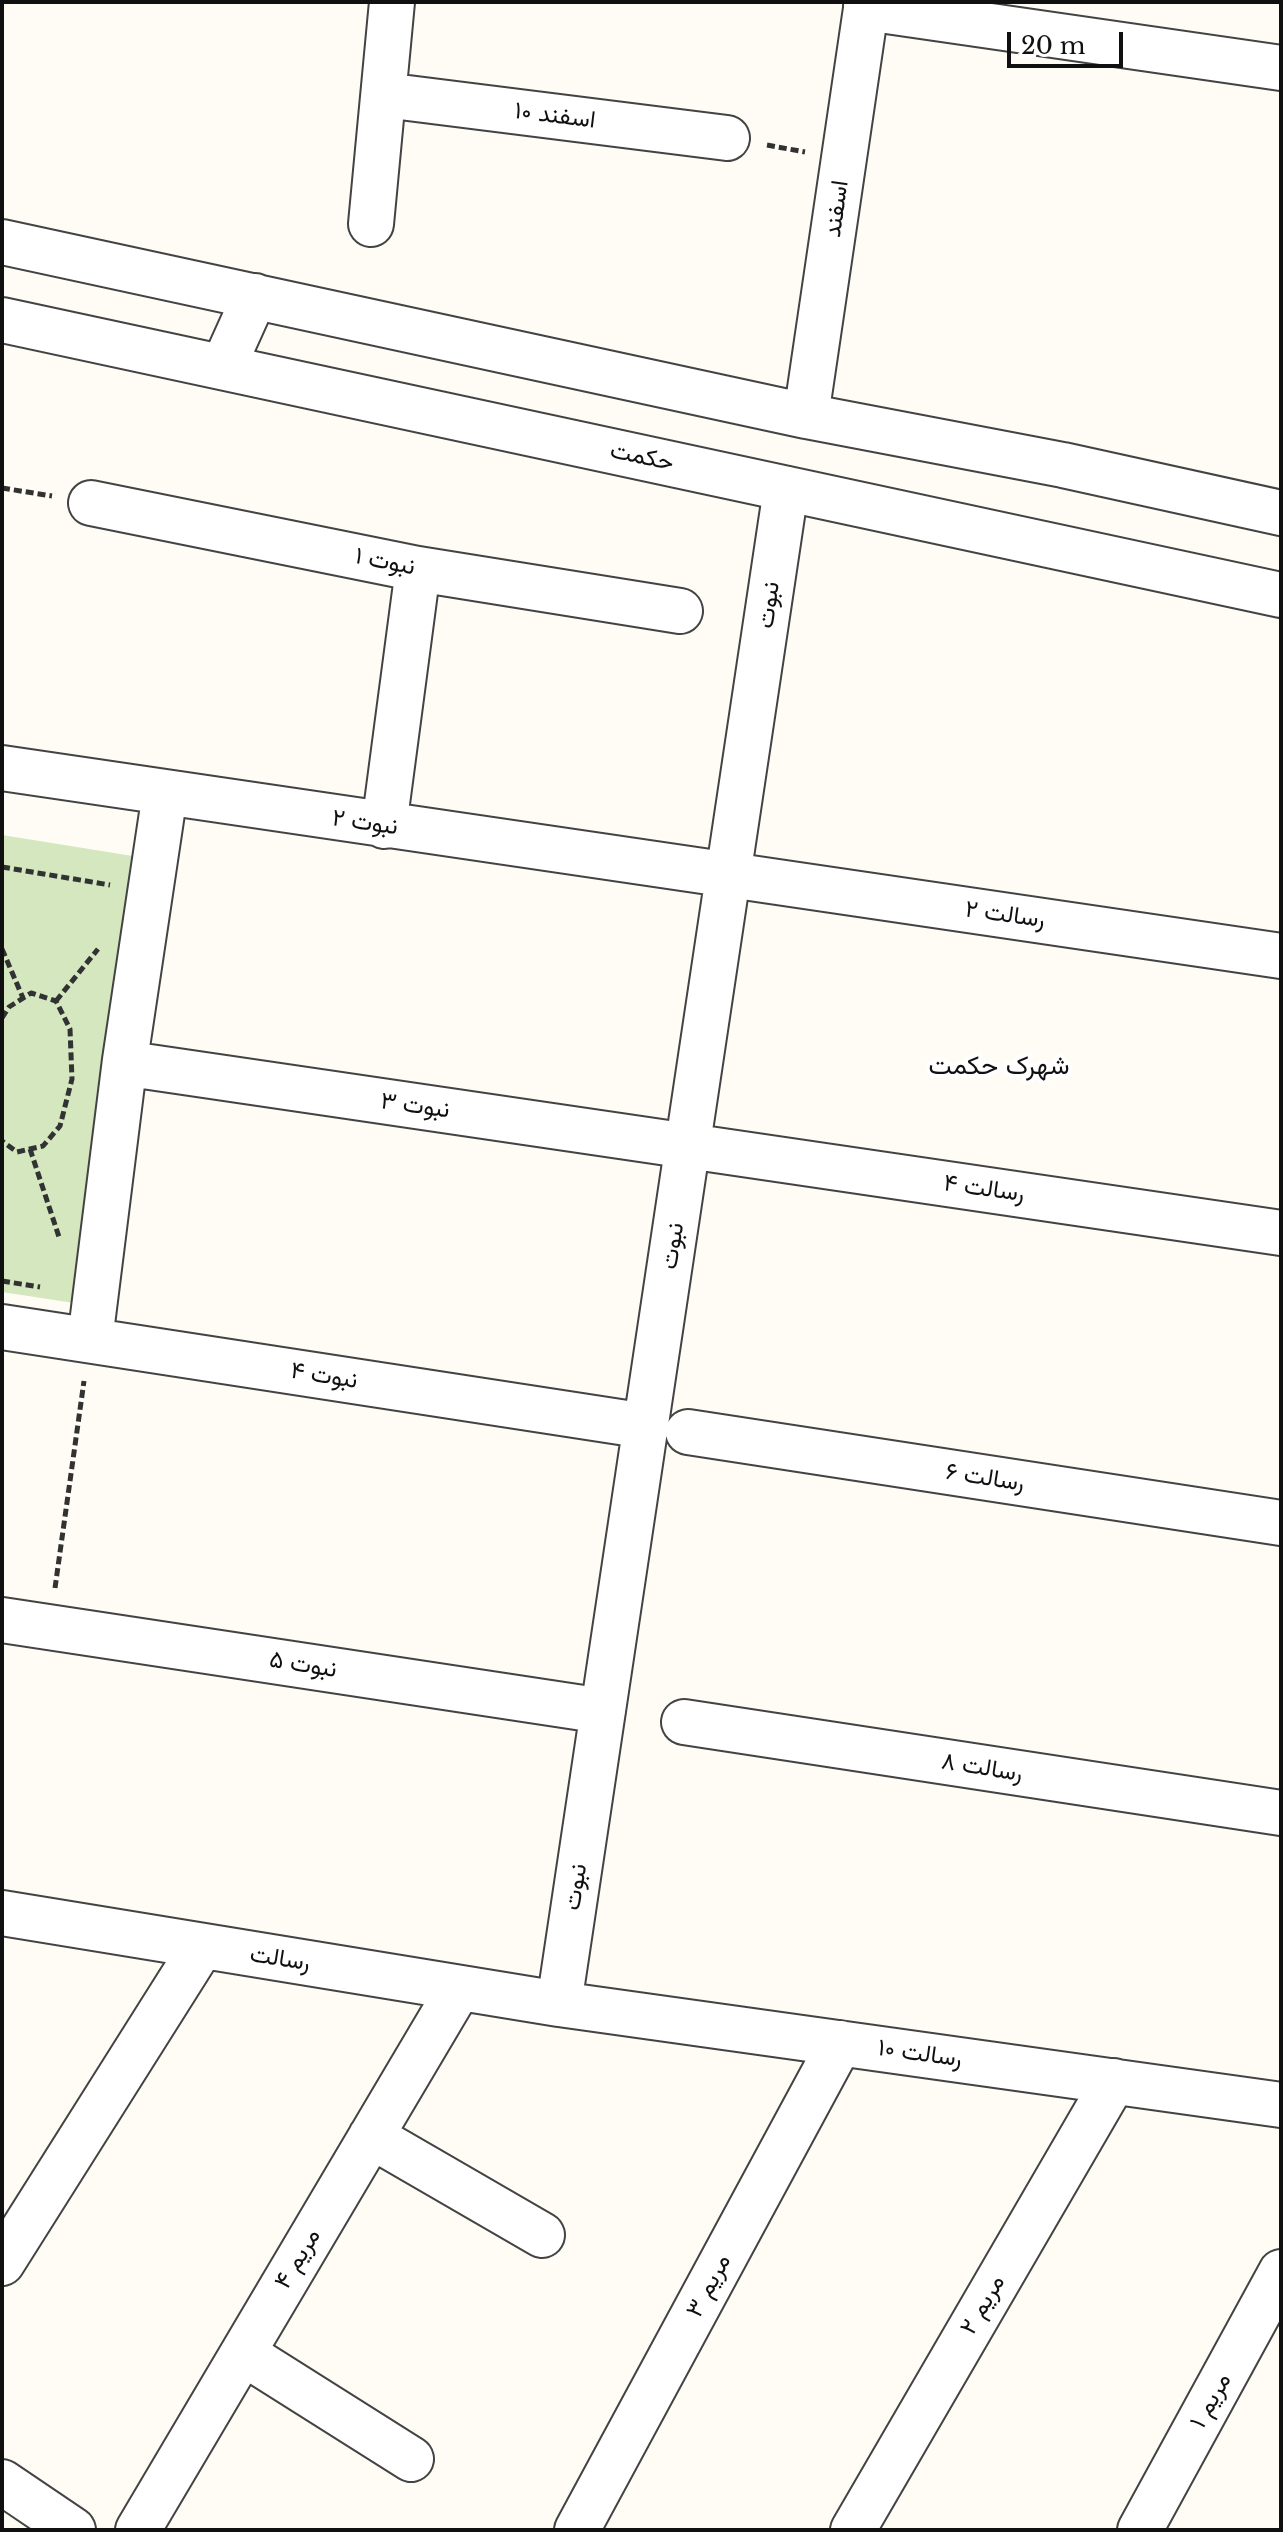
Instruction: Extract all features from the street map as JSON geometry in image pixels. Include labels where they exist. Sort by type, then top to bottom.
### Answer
[{"type":"street","points":[[371,224],[392,2]]},
{"type":"street","points":[[867,5],[1281,68]]},
{"type":"street","name":"اسفند","points":[[806,416],[867,5]]},
{"type":"street","name":"اسفند ۱۰","points":[[384,95],[727,138]]},
{"type":"street","points":[[2,242],[806,416],[1063,465],[1281,513]]},
{"type":"street","points":[[223,367],[255,296]]},
{"type":"street","name":"حکمت","points":[[2,320],[1281,595]]},
{"type":"street","name":"نبوت","points":[[559,2004],[786,489]]},
{"type":"street","name":"نبوت ۱","points":[[91,503],[418,569],[680,611]]},
{"type":"street","points":[[384,826],[418,569]]},
{"type":"street","name":"نبوت ۲","points":[[2,768],[728,875]]},
{"type":"street","points":[[90,1340],[125,1060],[165,793]]},
{"type":"street","name":"رسالت ۲","points":[[728,875],[1281,956]]},
{"type":"street","name":"نبوت ۳","points":[[143,1066],[688,1146]]},
{"type":"street","name":"رسالت ۴","points":[[688,1146],[1281,1233]]},
{"type":"street","name":"نبوت ۴","points":[[2,1327],[646,1426]]},
{"type":"street","name":"رسالت ۶","points":[[688,1432],[1281,1523]]},
{"type":"street","name":"نبوت ۵","points":[[2,1620],[603,1711]]},
{"type":"street","name":"رسالت ۸","points":[[684,1722],[1281,1813]]},
{"type":"street","name":"رسالت","points":[[2,1913],[559,2004]]},
{"type":"street","points":[[2,2263],[202,1946]]},
{"type":"street","name":"مریم ۴","points":[[138,2530],[459,1988]]},
{"type":"street","name":"رسالت ۱۰","points":[[559,2004],[1281,2105]]},
{"type":"street","name":"مریم ۳","points":[[577,2530],[840,2043]]},
{"type":"street","name":"مریم ۲","points":[[853,2530],[1114,2081]]},
{"type":"street","points":[[371,2136],[542,2235]]},
{"type":"street","name":"مریم ۱","points":[[1140,2530],[1281,2272]]},
{"type":"street","points":[[243,2353],[411,2459]]},
{"type":"street","points":[[2,2482],[73,2530]]},
{"type":"path","points":[[727,138],[844,159]]},
{"type":"path","points":[[2,488],[91,503]]},
{"type":"path","points":[[2,867],[117,886]]},
{"type":"path","points":[[2,949],[23,998]]},
{"type":"path","points":[[2,1018],[9,1007],[31,993],[56,1001],[70,1029],[72,1079],[60,1126],[43,1146],[17,1152],[2,1141]]},
{"type":"path","points":[[49,1627],[90,1340]]},
{"type":"green space","points":[[2,835],[145,858],[74,1303],[2,1292]]},
{"type":"district","name":"شهرک حکمت","points":[[999,1067]]}]
